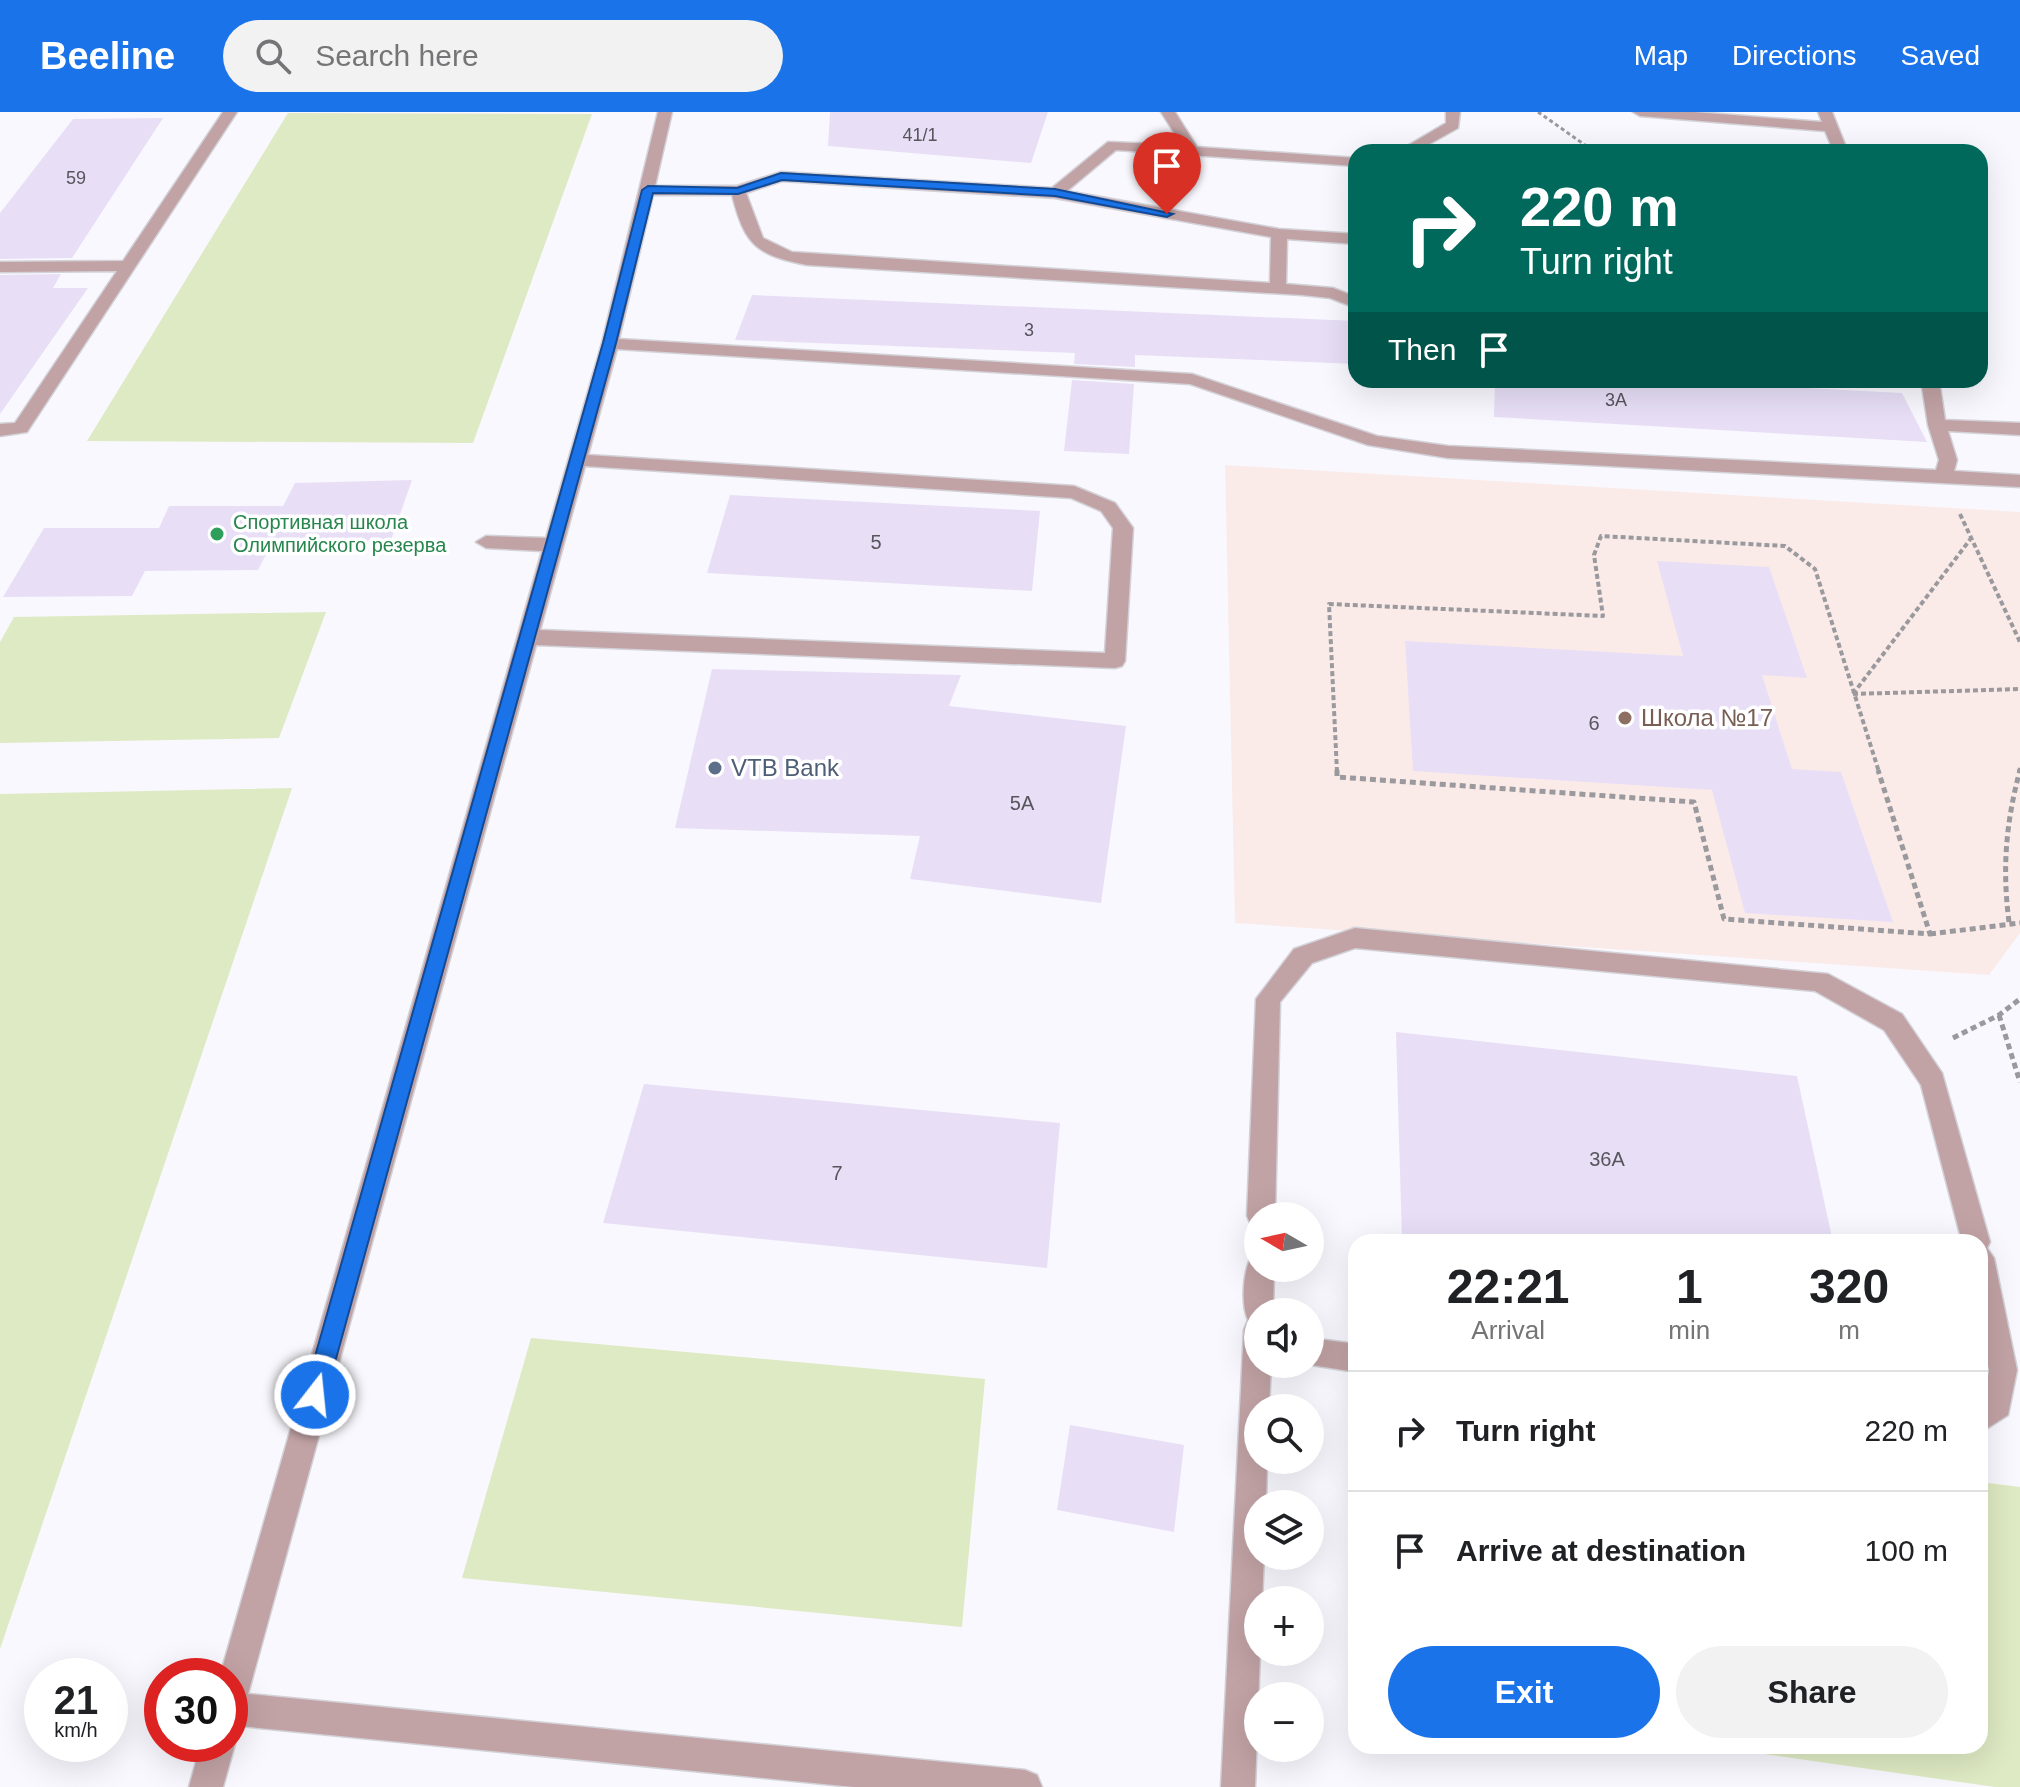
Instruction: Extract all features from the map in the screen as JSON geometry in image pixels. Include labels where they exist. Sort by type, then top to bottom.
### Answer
[{"type":"street","points":[[0,430],[21,428],[230,112]]},
{"type":"street","points":[[241,1658],[610,343],[665,112]]},
{"type":"street","points":[[1168,112],[1193,151]]},
{"type":"street","points":[[1419,144],[1453,125],[1453,112]]},
{"type":"street","points":[[1640,112],[1828,119],[1838,144]]},
{"type":"street","points":[[1055,193],[1113,145],[1348,161]]},
{"type":"street","points":[[648,190],[738,191],[781,176],[1055,193],[1279,234],[1348,238]]},
{"type":"street","points":[[738,191],[745,216],[761,247],[772,254],[807,260],[1333,293],[1348,300]]},
{"type":"street","points":[[1278,289],[1279,234]]},
{"type":"street","points":[[0,267],[129,266]]},
{"type":"street","points":[[610,343],[1192,379],[1374,441],[1448,452],[2020,481]]},
{"type":"street","points":[[1931,388],[1937,425],[1948,460],[1944,476]]},
{"type":"street","points":[[1937,425],[2020,429]]},
{"type":"street","points":[[527,637],[1115,661],[1123,528],[1108,507],[1074,492],[576,460]]},
{"type":"street","points":[[486,542],[553,545]]},
{"type":"street","points":[[1261,1202],[1268,999],[1303,956],[1355,938],[1819,981],[1893,1022],[1933,1081],[1974,1234]]},
{"type":"street","points":[[1988,1297],[2003,1370],[1998,1405],[1988,1412]]},
{"type":"street","points":[[1324,1354],[1348,1357]]},
{"type":"street","points":[[1238,1787],[1257,1378]]},
{"type":"street","points":[[248,1711],[1025,1787]]},
{"type":"street","points":[[206,1787],[213,1762]]},
{"type":"path","points":[[1538,112],[1584,144]]},
{"type":"path","points":[[1944,476],[2020,642]]},
{"type":"path","points":[[1930,934],[1815,569],[1785,546],[1601,536],[1594,555],[1603,616],[1329,604],[1337,777],[1694,802],[1724,919],[1930,934],[2020,923]]},
{"type":"path","points":[[1852,694],[1972,537]]},
{"type":"path","points":[[1852,694],[2020,689]]},
{"type":"path","points":[[2009,922],[2003,874],[2013,795],[2020,768]]},
{"type":"path","points":[[1916,1056],[1999,1015],[2020,999]]},
{"type":"path","points":[[1999,1015],[2020,1082]]},
{"type":"shaded area","name":"Школа №17","points":[[1225,465],[2020,512],[2020,933],[1989,975],[1235,923]]},
{"type":"green space","points":[[288,113],[592,114],[473,443],[87,441]]},
{"type":"green space","points":[[326,612],[279,738],[0,743],[0,642],[14,617]]},
{"type":"green space","points":[[292,788],[0,1649],[0,794]]},
{"type":"green space","points":[[531,1338],[985,1379],[962,1627],[462,1578]]},
{"type":"green space","points":[[1988,1483],[2020,1487],[2020,1787],[1995,1787],[1765,1754],[1988,1754]]},
{"type":"building","points":[[830,112],[1048,112],[1031,163],[828,146]]},
{"type":"building","points":[[163,118],[72,258],[0,259],[0,213],[73,119]]},
{"type":"building","points":[[61,274],[53,288],[88,288],[0,414],[0,275]]},
{"type":"building","points":[[752,295],[1348,321],[1348,364],[1135,355],[1135,367],[1074,364],[1075,353],[735,340]]},
{"type":"building","points":[[1072,380],[1134,384],[1129,454],[1064,451]]},
{"type":"building","points":[[1495,388],[1806,388],[1902,393],[1927,442],[1494,417]]},
{"type":"building","name":"Спортивная школа Олимпийского резерва","points":[[412,480],[391,540],[272,543],[258,570],[145,571],[132,596],[3,597],[44,528],[159,528],[169,506],[283,506],[295,483]]},
{"type":"building","points":[[730,495],[1040,511],[1032,591],[707,573]]},
{"type":"building","points":[[1657,561],[1769,567],[1807,678],[1762,675],[1792,769],[1841,772],[1893,922],[1745,913],[1712,790],[1413,771],[1405,641],[1683,656]]},
{"type":"building","points":[[712,669],[961,675],[949,706],[1126,726],[1101,903],[910,879],[920,836],[675,828]]},
{"type":"building","points":[[1396,1032],[1797,1076],[1831,1234],[1402,1234]]},
{"type":"building","points":[[644,1084],[1060,1123],[1047,1268],[603,1223]]},
{"type":"building","points":[[1070,1425],[1184,1445],[1174,1532],[1057,1510]]},
{"type":"place","name":"Спортивная школа Олимпийского резерва","points":[[217,534]]},
{"type":"place","name":"Школа №17","points":[[1625,718]]},
{"type":"place","name":"VTB Bank","points":[[715,768]]},
{"type":"route","points":[[315,1395],[610,343],[648,190],[738,191],[781,176],[1055,193],[1167,214]]}]
